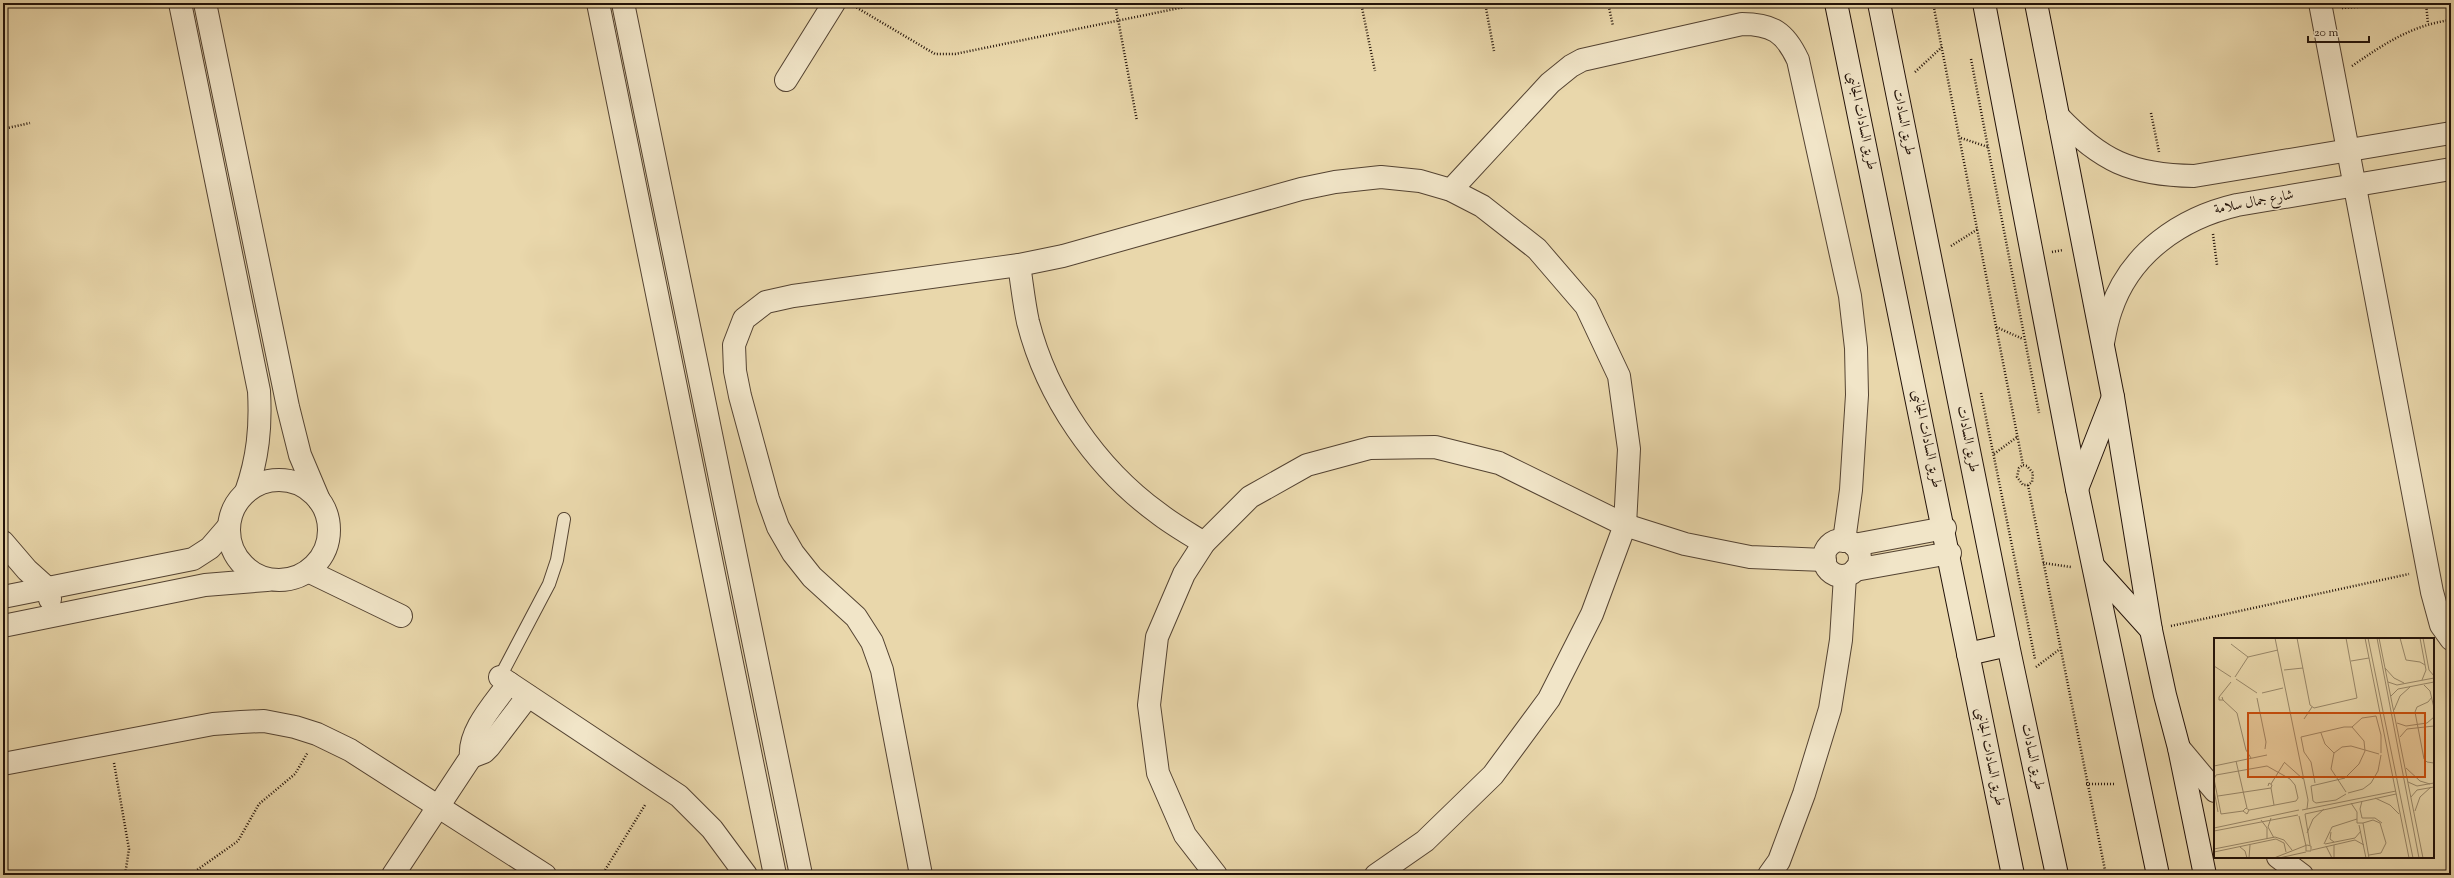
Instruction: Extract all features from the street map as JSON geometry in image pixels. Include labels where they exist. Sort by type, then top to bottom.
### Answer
[{"type":"street","points":[[3,598],[193,559],[210,548],[224,534],[229,526],[237,502],[246,492],[255,469],[261,417],[258,391],[180,3]]},
{"type":"street","points":[[3,626],[205,585],[237,580],[290,579],[308,571],[318,562],[325,551],[329,538],[329,525],[326,512],[308,478],[293,431],[205,3]]},
{"type":"street","points":[[598,3],[774,875]]},
{"type":"street","points":[[623,3],[694,344],[801,875]]},
{"type":"street","points":[[786,80],[834,3]]},
{"type":"street","name":"طريق السادات الجانبى","points":[[1836,3],[1945,528],[1968,654],[2013,875]]},
{"type":"street","name":"طريق السادات","points":[[1879,3],[2008,645],[2057,875]]},
{"type":"street","points":[[1984,3],[2077,489],[2095,568],[2158,875]]},
{"type":"street","points":[[2036,3],[2114,397],[2151,630],[2165,695],[2179,748],[2205,875]]},
{"type":"street","points":[[2320,6],[2349,151],[2428,570],[2441,625],[2451,639]]},
{"type":"street","points":[[1451,190],[1550,83],[1571,66],[1582,60],[1742,24],[1760,24],[1777,31],[1791,43],[1798,60],[1850,296],[1856,348],[1857,395],[1849,543],[1860,559],[1850,573],[1830,709],[1804,794],[1778,861],[1770,875]]},
{"type":"street","points":[[2058,116],[2080,138],[2105,156],[2133,169],[2163,176],[2194,176],[2451,133]]},
{"type":"street","points":[[207,138],[232,133]]},
{"type":"street","name":"شارع جمال سلامة","points":[[2103,343],[2111,310],[2126,278],[2147,251],[2174,230],[2209,212],[2237,205],[2451,169]]},
{"type":"street","points":[[921,875],[879,663],[872,642],[856,617],[812,577],[793,553],[778,527],[768,499],[740,396],[735,371],[734,345],[744,319],[766,302],[793,296],[1018,265],[1063,256],[1335,182],[1381,177],[1420,181],[1451,190],[1482,206],[1537,249],[1586,306],[1619,376],[1629,449],[1625,525],[1592,614],[1549,699],[1493,775],[1424,841],[1376,875]]},
{"type":"street","points":[[1018,265],[1028,323],[1040,357],[1048,378],[1076,429],[1113,474],[1157,512],[1204,543]]},
{"type":"street","points":[[669,350],[694,344]]},
{"type":"street","points":[[2077,489],[2114,397]]},
{"type":"street","points":[[1216,875],[1185,835],[1158,772],[1149,705],[1157,637],[1184,574],[1204,543],[1250,497],[1307,465],[1370,448],[1435,447],[1499,463],[1625,525],[1685,544],[1750,557],[1825,560]]},
{"type":"street","points":[[246,492],[264,483],[284,480],[298,484],[310,491],[319,500]]},
{"type":"street","points":[[229,526],[231,545],[239,561],[248,570],[270,580]]},
{"type":"street","points":[[1945,528],[1830,546],[1825,555],[1826,566],[1834,574],[1850,573],[1950,553]]},
{"type":"street","points":[[3,542],[27,570],[47,588],[54,615]]},
{"type":"street","points":[[2095,568],[2151,630]]},
{"type":"street","points":[[308,571],[401,616]]},
{"type":"street","points":[[1968,654],[2008,645]]},
{"type":"street","points":[[471,757],[470,749],[474,735],[505,680],[680,796],[712,829],[746,875]]},
{"type":"street","points":[[393,875],[471,757],[489,747],[528,696]]},
{"type":"street","points":[[3,764],[213,724],[264,721],[317,734],[350,750],[545,875]]},
{"type":"street","points":[[2179,748],[2214,790]]},
{"type":"street","points":[[2279,858],[2302,875]]},
{"type":"lane","points":[[505,680],[552,579],[564,519]]},
{"type":"path","points":[[850,3],[935,54],[955,54],[1204,3]]},
{"type":"path","points":[[1115,3],[1137,121]]},
{"type":"path","points":[[1361,3],[1376,71]]},
{"type":"path","points":[[1485,3],[1494,50]]},
{"type":"path","points":[[1608,3],[1613,26]]},
{"type":"path","points":[[1933,3],[2023,464]]},
{"type":"path","points":[[2320,6],[2415,3]]},
{"type":"path","points":[[2426,3],[2428,24]]},
{"type":"path","points":[[2334,78],[2401,34],[2428,24],[2451,20]]},
{"type":"path","points":[[1914,72],[1942,46]]},
{"type":"path","points":[[2151,113],[2163,176]]},
{"type":"path","points":[[3,129],[30,123]]},
{"type":"path","points":[[1960,138],[1988,147]]},
{"type":"path","points":[[2209,212],[2217,265]]},
{"type":"path","points":[[1951,246],[1978,230]]},
{"type":"path","points":[[1996,327],[2023,339]]},
{"type":"path","points":[[1994,454],[2017,436]]},
{"type":"path","points":[[2023,464],[2019,468],[2017,477],[2023,485],[2028,486]]},
{"type":"path","points":[[2023,464],[2028,466],[2033,473],[2032,482],[2028,486]]},
{"type":"path","points":[[2028,486],[2086,784],[2106,875]]},
{"type":"path","points":[[2043,563],[2071,567]]},
{"type":"path","points":[[2151,630],[2428,570]]},
{"type":"path","points":[[2036,667],[2060,649]]},
{"type":"path","points":[[190,875],[238,841],[259,804],[295,774],[317,734]]},
{"type":"path","points":[[115,765],[129,848],[125,875]]},
{"type":"path","points":[[2086,784],[2116,784]]},
{"type":"path","points":[[602,875],[645,805]]}]
